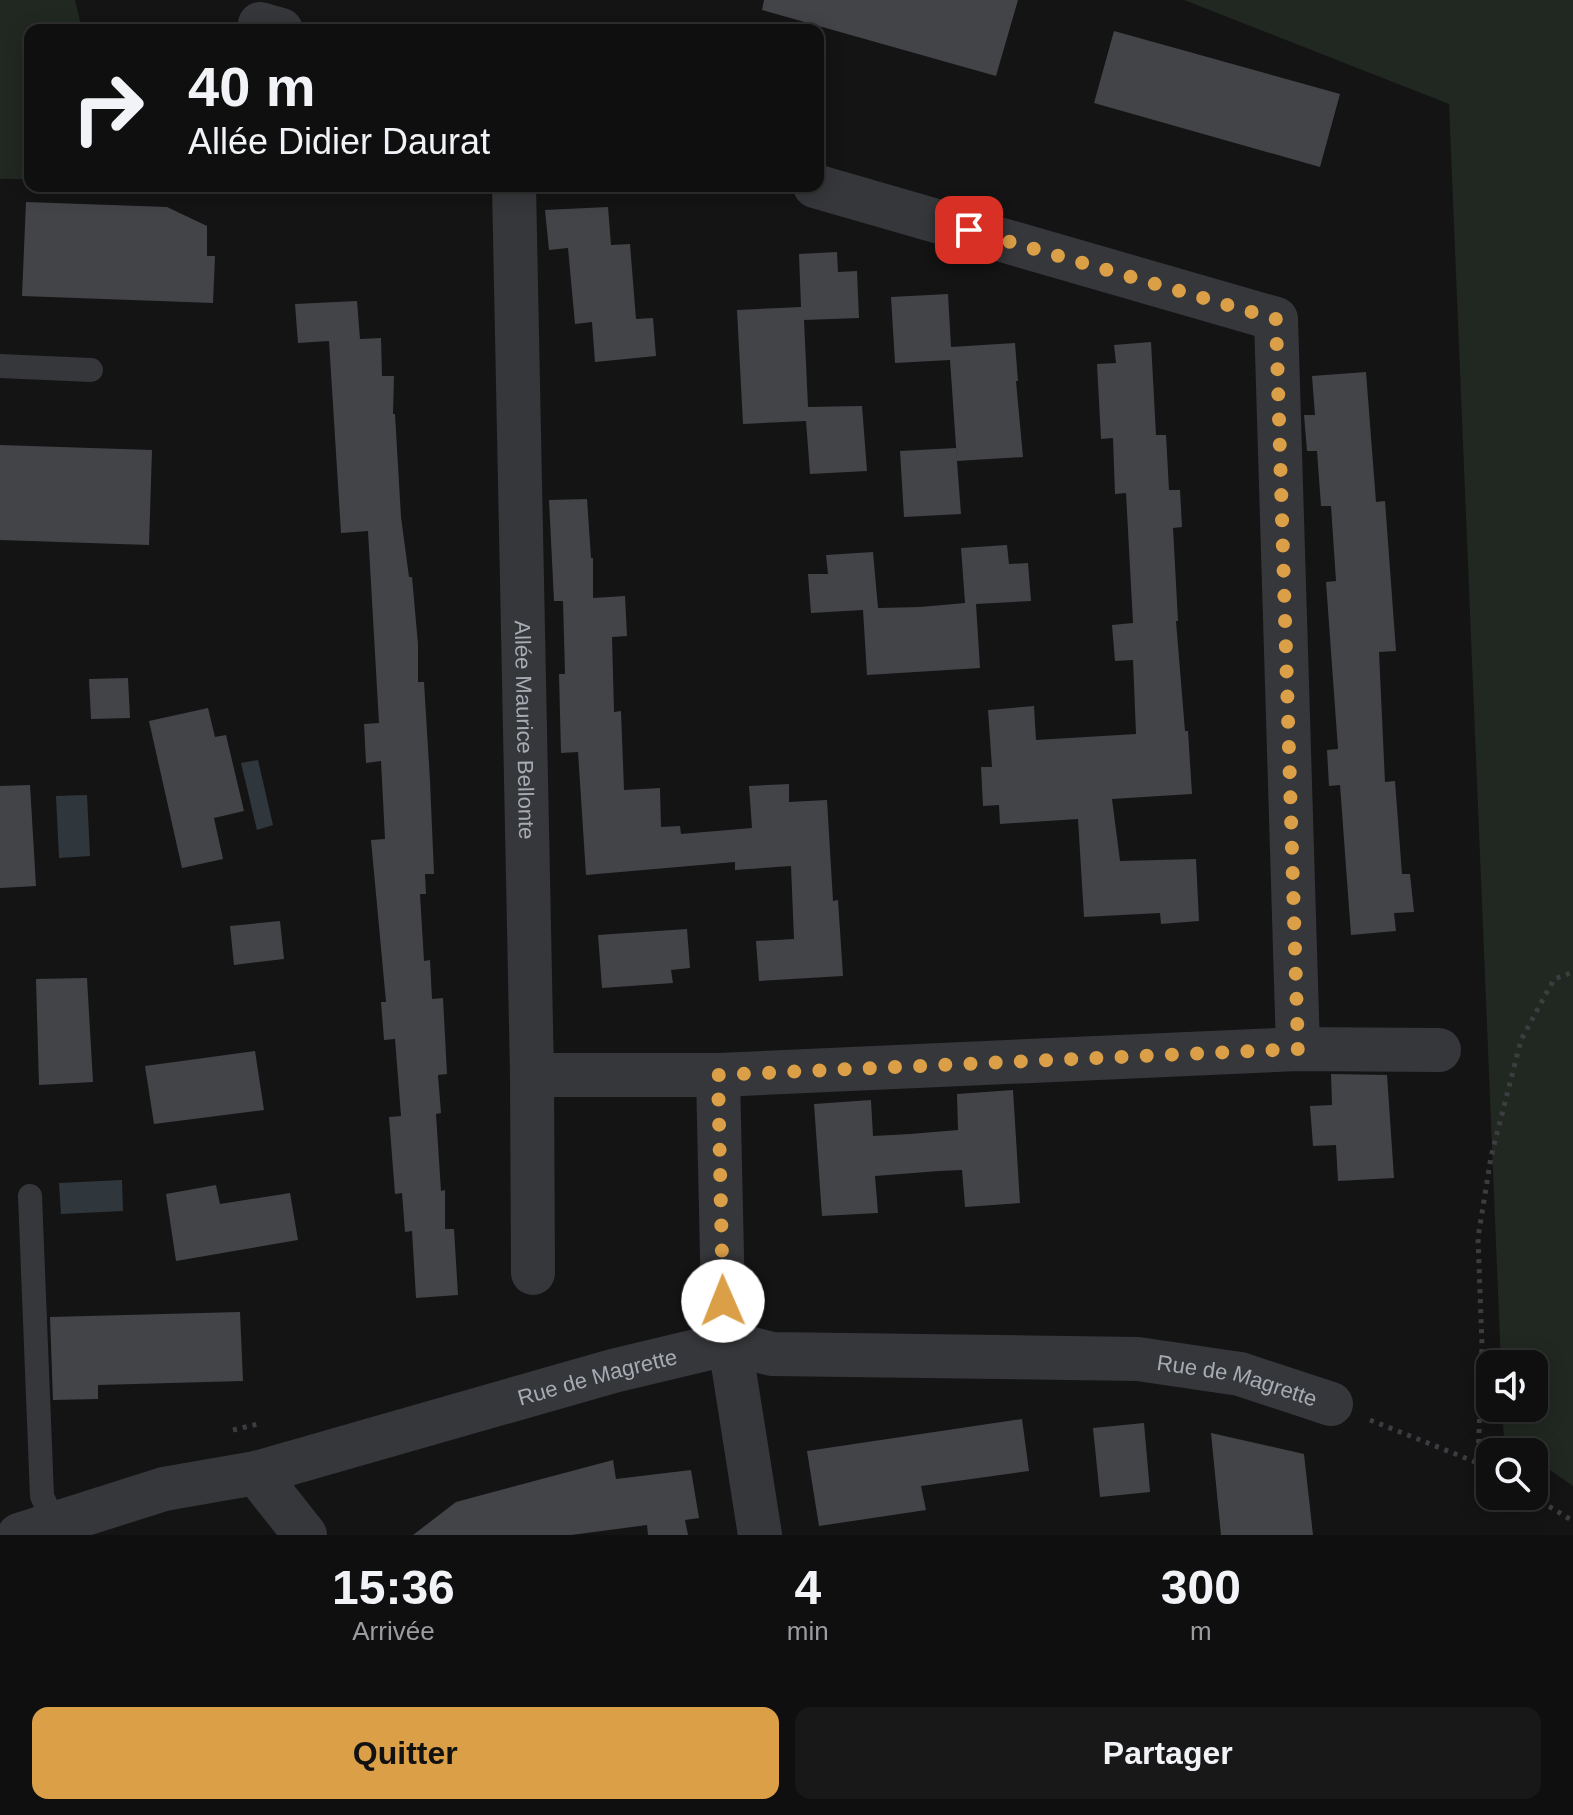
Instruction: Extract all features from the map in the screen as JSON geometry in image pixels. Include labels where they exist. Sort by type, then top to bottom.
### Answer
[{"type":"street","points":[[824,189],[1276,319],[1298,1049]]},
{"type":"street","name":"Allée Maurice Bellonte","points":[[514,192],[532,1075],[533,1273]]},
{"type":"street","points":[[532,1075],[718,1075],[1298,1049],[1439,1050]]},
{"type":"street","points":[[718,1075],[723,1301],[760,1535]]},
{"type":"street","name":"Rue de Magrette","points":[[36,1529],[164,1489],[256,1473],[613,1371],[730,1343],[772,1354],[1138,1359],[1240,1374],[1331,1404]]},
{"type":"street","points":[[256,1473],[305,1535]]},
{"type":"lane","points":[[0,366],[91,370]]},
{"type":"lane","points":[[30,1196],[42,1496],[36,1529]]},
{"type":"path","points":[[1479,1438],[1482,1345],[1478,1238],[1491,1157],[1521,1040],[1554,979],[1573,972]]},
{"type":"path","points":[[1331,1404],[1476,1462]]},
{"type":"path","points":[[1548,1506],[1573,1521]]},
{"type":"shaded area","points":[[0,0],[75,0],[81,24],[24,24],[24,179],[0,179]]},
{"type":"shaded area","points":[[1184,0],[1573,0],[1573,1486],[1548,1469],[1548,1438],[1504,1438],[1503,1422],[1548,1422],[1548,1350],[1500,1350],[1449,104]]},
{"type":"shaded area","points":[[258,760],[273,825],[257,830],[241,763]]},
{"type":"shaded area","points":[[87,795],[90,856],[59,858],[56,796]]},
{"type":"shaded area","points":[[122,1180],[123,1211],[61,1214],[59,1183]]},
{"type":"building","points":[[764,0],[1018,0],[996,76],[824,27],[824,24],[812,24],[762,10]]},
{"type":"building","points":[[1114,31],[1340,94],[1320,167],[1094,103]]},
{"type":"building","points":[[26,202],[167,207],[207,226],[207,256],[215,256],[213,303],[22,296]]},
{"type":"building","points":[[608,207],[611,245],[630,244],[636,319],[653,318],[656,356],[595,362],[592,322],[575,324],[568,248],[549,250],[545,210]]},
{"type":"building","points":[[837,252],[838,272],[857,271],[859,318],[804,320],[808,407],[862,406],[867,471],[810,474],[806,421],[743,424],[737,310],[801,307],[799,254]]},
{"type":"building","points":[[948,294],[951,347],[1015,343],[1023,457],[957,461],[950,360],[895,363],[891,297]]},
{"type":"building","points":[[357,301],[360,339],[340,340],[381,338],[382,376],[394,376],[393,414],[401,517],[409,577],[412,577],[418,682],[424,682],[430,781],[434,874],[425,874],[426,894],[420,894],[424,961],[430,960],[432,999],[443,998],[447,1074],[438,1075],[441,1113],[436,1114],[441,1191],[445,1190],[445,1229],[454,1229],[458,1295],[416,1298],[412,1231],[405,1232],[402,1193],[395,1194],[389,1117],[401,1116],[395,1039],[384,1040],[381,1002],[386,1002],[371,840],[385,839],[381,761],[366,763],[364,724],[379,723],[368,531],[341,533],[329,341],[298,343],[295,304]]},
{"type":"building","points":[[1151,342],[1156,435],[1166,435],[1169,490],[1180,490],[1182,527],[1173,528],[1176,621],[1192,794],[1112,799],[1120,861],[1196,859],[1199,921],[1161,924],[1160,913],[1084,917],[1078,819],[1000,824],[999,805],[983,806],[981,767],[992,767],[988,710],[1034,706],[1036,740],[1136,734],[1133,660],[1115,661],[1112,625],[1133,623],[1126,493],[1115,494],[1113,438],[1101,439],[1097,364],[1116,363],[1114,345]]},
{"type":"building","points":[[1366,372],[1376,502],[1385,501],[1396,651],[1379,652],[1385,782],[1395,781],[1402,874],[1410,874],[1414,912],[1394,913],[1396,931],[1351,935],[1340,785],[1329,786],[1327,750],[1338,749],[1326,582],[1336,581],[1331,506],[1321,506],[1317,451],[1307,451],[1304,415],[1315,415],[1312,376]]},
{"type":"building","points":[[0,445],[152,450],[149,545],[0,540]]},
{"type":"building","points":[[956,448],[961,514],[904,517],[900,451]]},
{"type":"building","points":[[587,499],[593,558],[593,598],[625,596],[627,636],[612,637],[614,712],[621,711],[624,790],[660,788],[661,827],[680,826],[681,834],[752,828],[749,786],[789,784],[789,802],[827,800],[833,901],[838,900],[843,976],[759,981],[756,941],[794,939],[791,866],[735,870],[735,862],[586,875],[578,752],[561,753],[559,674],[565,674],[563,601],[554,601],[549,500]]},
{"type":"building","points":[[1007,545],[1009,564],[1028,563],[1031,601],[976,604],[980,668],[867,675],[863,610],[811,613],[808,574],[828,574],[826,555],[873,552],[878,608],[920,607],[965,603],[961,548]]},
{"type":"building","points":[[128,678],[130,718],[91,719],[89,679]]},
{"type":"building","points":[[208,708],[215,737],[226,735],[244,811],[214,818],[223,859],[182,868],[149,721]]},
{"type":"building","points":[[30,785],[36,886],[0,888],[0,786]]},
{"type":"building","points":[[280,921],[284,959],[234,965],[230,926]]},
{"type":"building","points":[[687,929],[690,968],[671,970],[673,983],[602,988],[598,935]]},
{"type":"building","points":[[87,978],[93,1082],[39,1085],[36,979]]},
{"type":"building","points":[[255,1051],[264,1110],[154,1124],[145,1066]]},
{"type":"building","points":[[1331,1074],[1387,1075],[1394,1178],[1338,1181],[1336,1145],[1313,1146],[1310,1106],[1332,1105]]},
{"type":"building","points":[[1013,1090],[1020,1203],[965,1207],[962,1170],[939,1171],[875,1176],[878,1213],[822,1216],[814,1104],[871,1100],[873,1136],[910,1134],[958,1130],[957,1094]]},
{"type":"building","points":[[216,1185],[220,1204],[290,1193],[298,1240],[176,1261],[166,1194]]},
{"type":"building","points":[[240,1312],[243,1381],[98,1385],[98,1399],[53,1400],[50,1317]]},
{"type":"building","points":[[1022,1419],[1029,1471],[921,1486],[926,1510],[819,1526],[807,1451]]},
{"type":"building","points":[[1144,1423],[1150,1492],[1100,1497],[1093,1428]]},
{"type":"building","points":[[1211,1433],[1304,1454],[1313,1535],[1221,1535]]},
{"type":"building","points":[[613,1460],[616,1479],[691,1470],[699,1518],[685,1520],[688,1535],[648,1535],[647,1525],[571,1535],[413,1535],[456,1502]]},
{"type":"route","points":[[723,1301],[718,1075],[1298,1049],[1276,319],[969,230]]}]
